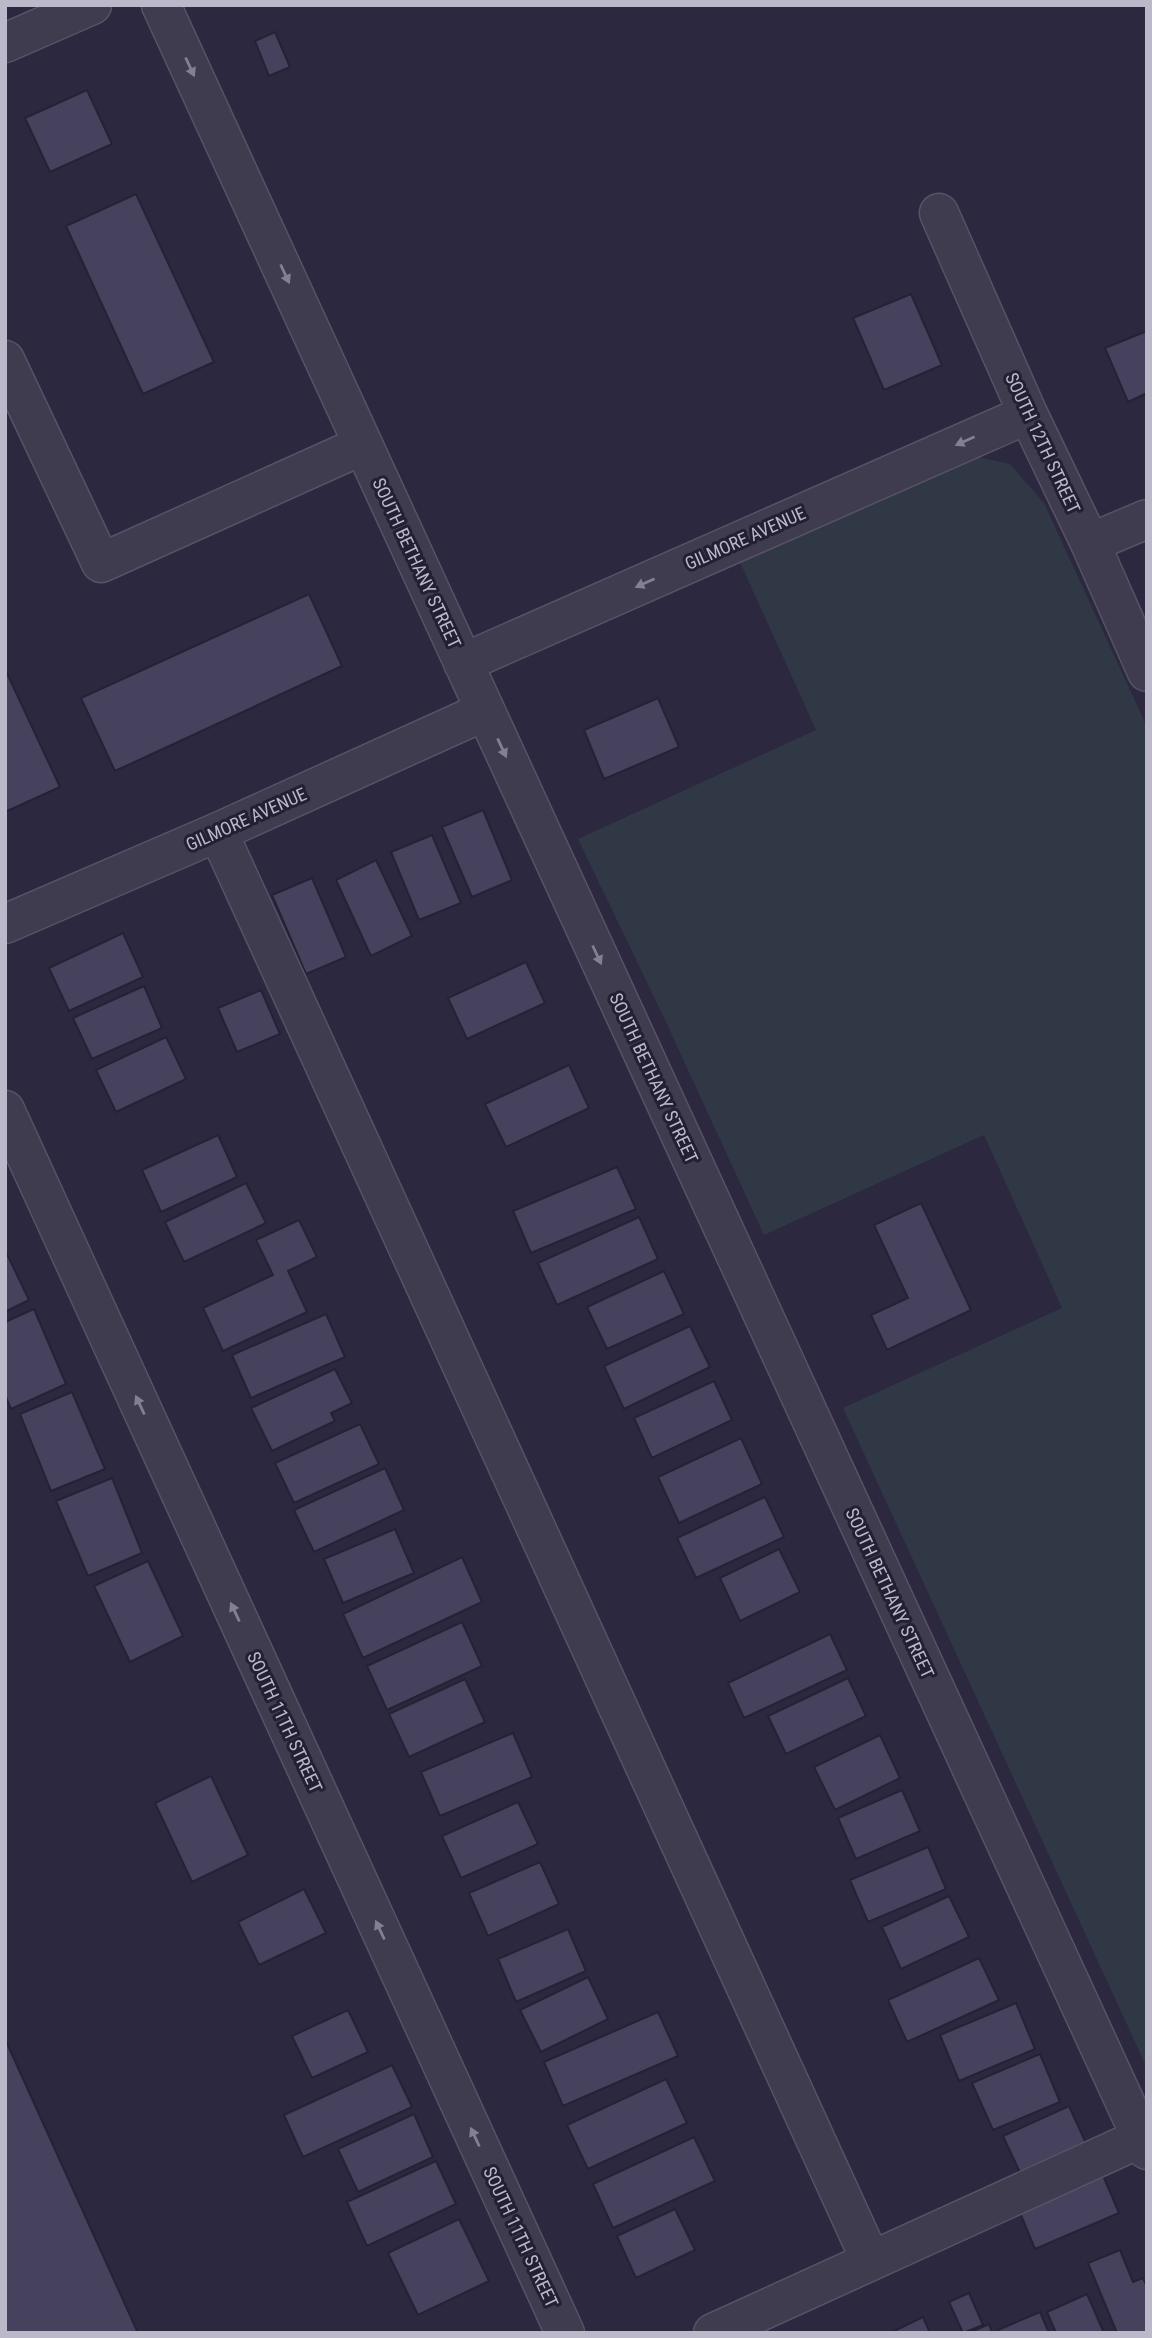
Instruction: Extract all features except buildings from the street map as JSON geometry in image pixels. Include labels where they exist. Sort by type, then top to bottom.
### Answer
[{"type":"street","points":[[5,43],[92,5]]},
{"type":"street","name":"SOUTH BETHANY STREET","points":[[161,5],[1144,2144]]},
{"type":"street","name":"SOUTH 12TH STREET","points":[[939,213],[1147,672]]},
{"type":"street","points":[[5,360],[101,563],[363,445]]},
{"type":"street","name":"GILMORE AVENUE","points":[[463,663],[1028,414]]},
{"type":"street","points":[[1090,543],[1147,519]]},
{"type":"street","name":"GILMORE AVENUE","points":[[5,924],[218,832],[485,711]]},
{"type":"street","points":[[218,832],[871,2261]]},
{"type":"street","name":"SOUTH 11TH STREET","points":[[5,1110],[565,2333]]},
{"type":"street","points":[[713,2333],[871,2261],[1144,2144]]},
{"type":"shaded area","points":[[978,457],[1010,464],[1044,503],[1147,727],[1147,2068],[843,1408],[1062,1308],[984,1135],[764,1235],[578,839],[816,730],[739,560]]}]
